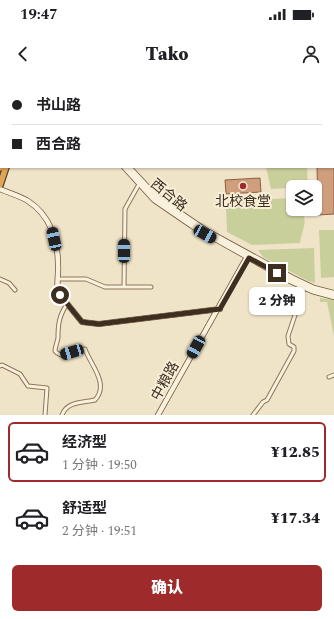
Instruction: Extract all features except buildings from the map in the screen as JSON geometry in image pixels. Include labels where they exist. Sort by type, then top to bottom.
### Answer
[{"type":"highway","points":[[0,185],[6,168]]},
{"type":"street","name":"西合路","points":[[125,168],[147,193],[161,205],[192,226],[305,284],[334,293]]},
{"type":"street","name":"西合路","points":[[130,168],[149,190],[163,202],[207,230],[304,288],[334,296]]},
{"type":"street","points":[[124,287],[125,209],[138,186]]},
{"type":"street","points":[[0,189],[27,201],[43,215],[50,224],[58,259],[59,293],[82,322],[99,324],[219,309]]},
{"type":"street","name":"中粮路","points":[[159,415],[249,256]]},
{"type":"street","points":[[58,278],[86,279],[106,287],[151,287]]},
{"type":"street","points":[[0,279],[8,283],[15,290]]},
{"type":"street","points":[[253,415],[263,402],[267,400],[294,351],[294,347],[289,344],[288,336],[304,288]]},
{"type":"street","points":[[62,415],[70,406],[95,400],[100,393],[96,371],[89,361],[85,348],[61,355],[57,354],[55,351],[58,340],[58,321],[67,304]]},
{"type":"street","name":"中粮路","points":[[159,415],[219,309]]},
{"type":"street","points":[[203,311],[210,314],[212,320]]},
{"type":"street","points":[[0,366],[2,365],[20,374],[28,386],[48,388],[45,415]]},
{"type":"street","points":[[330,377],[334,375]]},
{"type":"green space","points":[[266,168],[307,168],[308,180],[286,180],[286,188],[271,189]]},
{"type":"green space","points":[[286,198],[286,216],[304,216],[304,226],[300,243],[252,245],[227,232],[226,206],[236,199],[236,201]]},
{"type":"green space","points":[[319,230],[334,230],[334,277],[321,278]]},
{"type":"green space","points":[[314,248],[315,283],[308,281],[263,257],[258,250]]},
{"type":"green space","points":[[320,298],[334,300],[334,336],[327,302],[320,302]]},
{"type":"place","name":"北校食堂","points":[[243,186]]},
{"type":"route","points":[[60,295],[82,322],[99,324],[220,309],[249,258],[277,273]]}]
